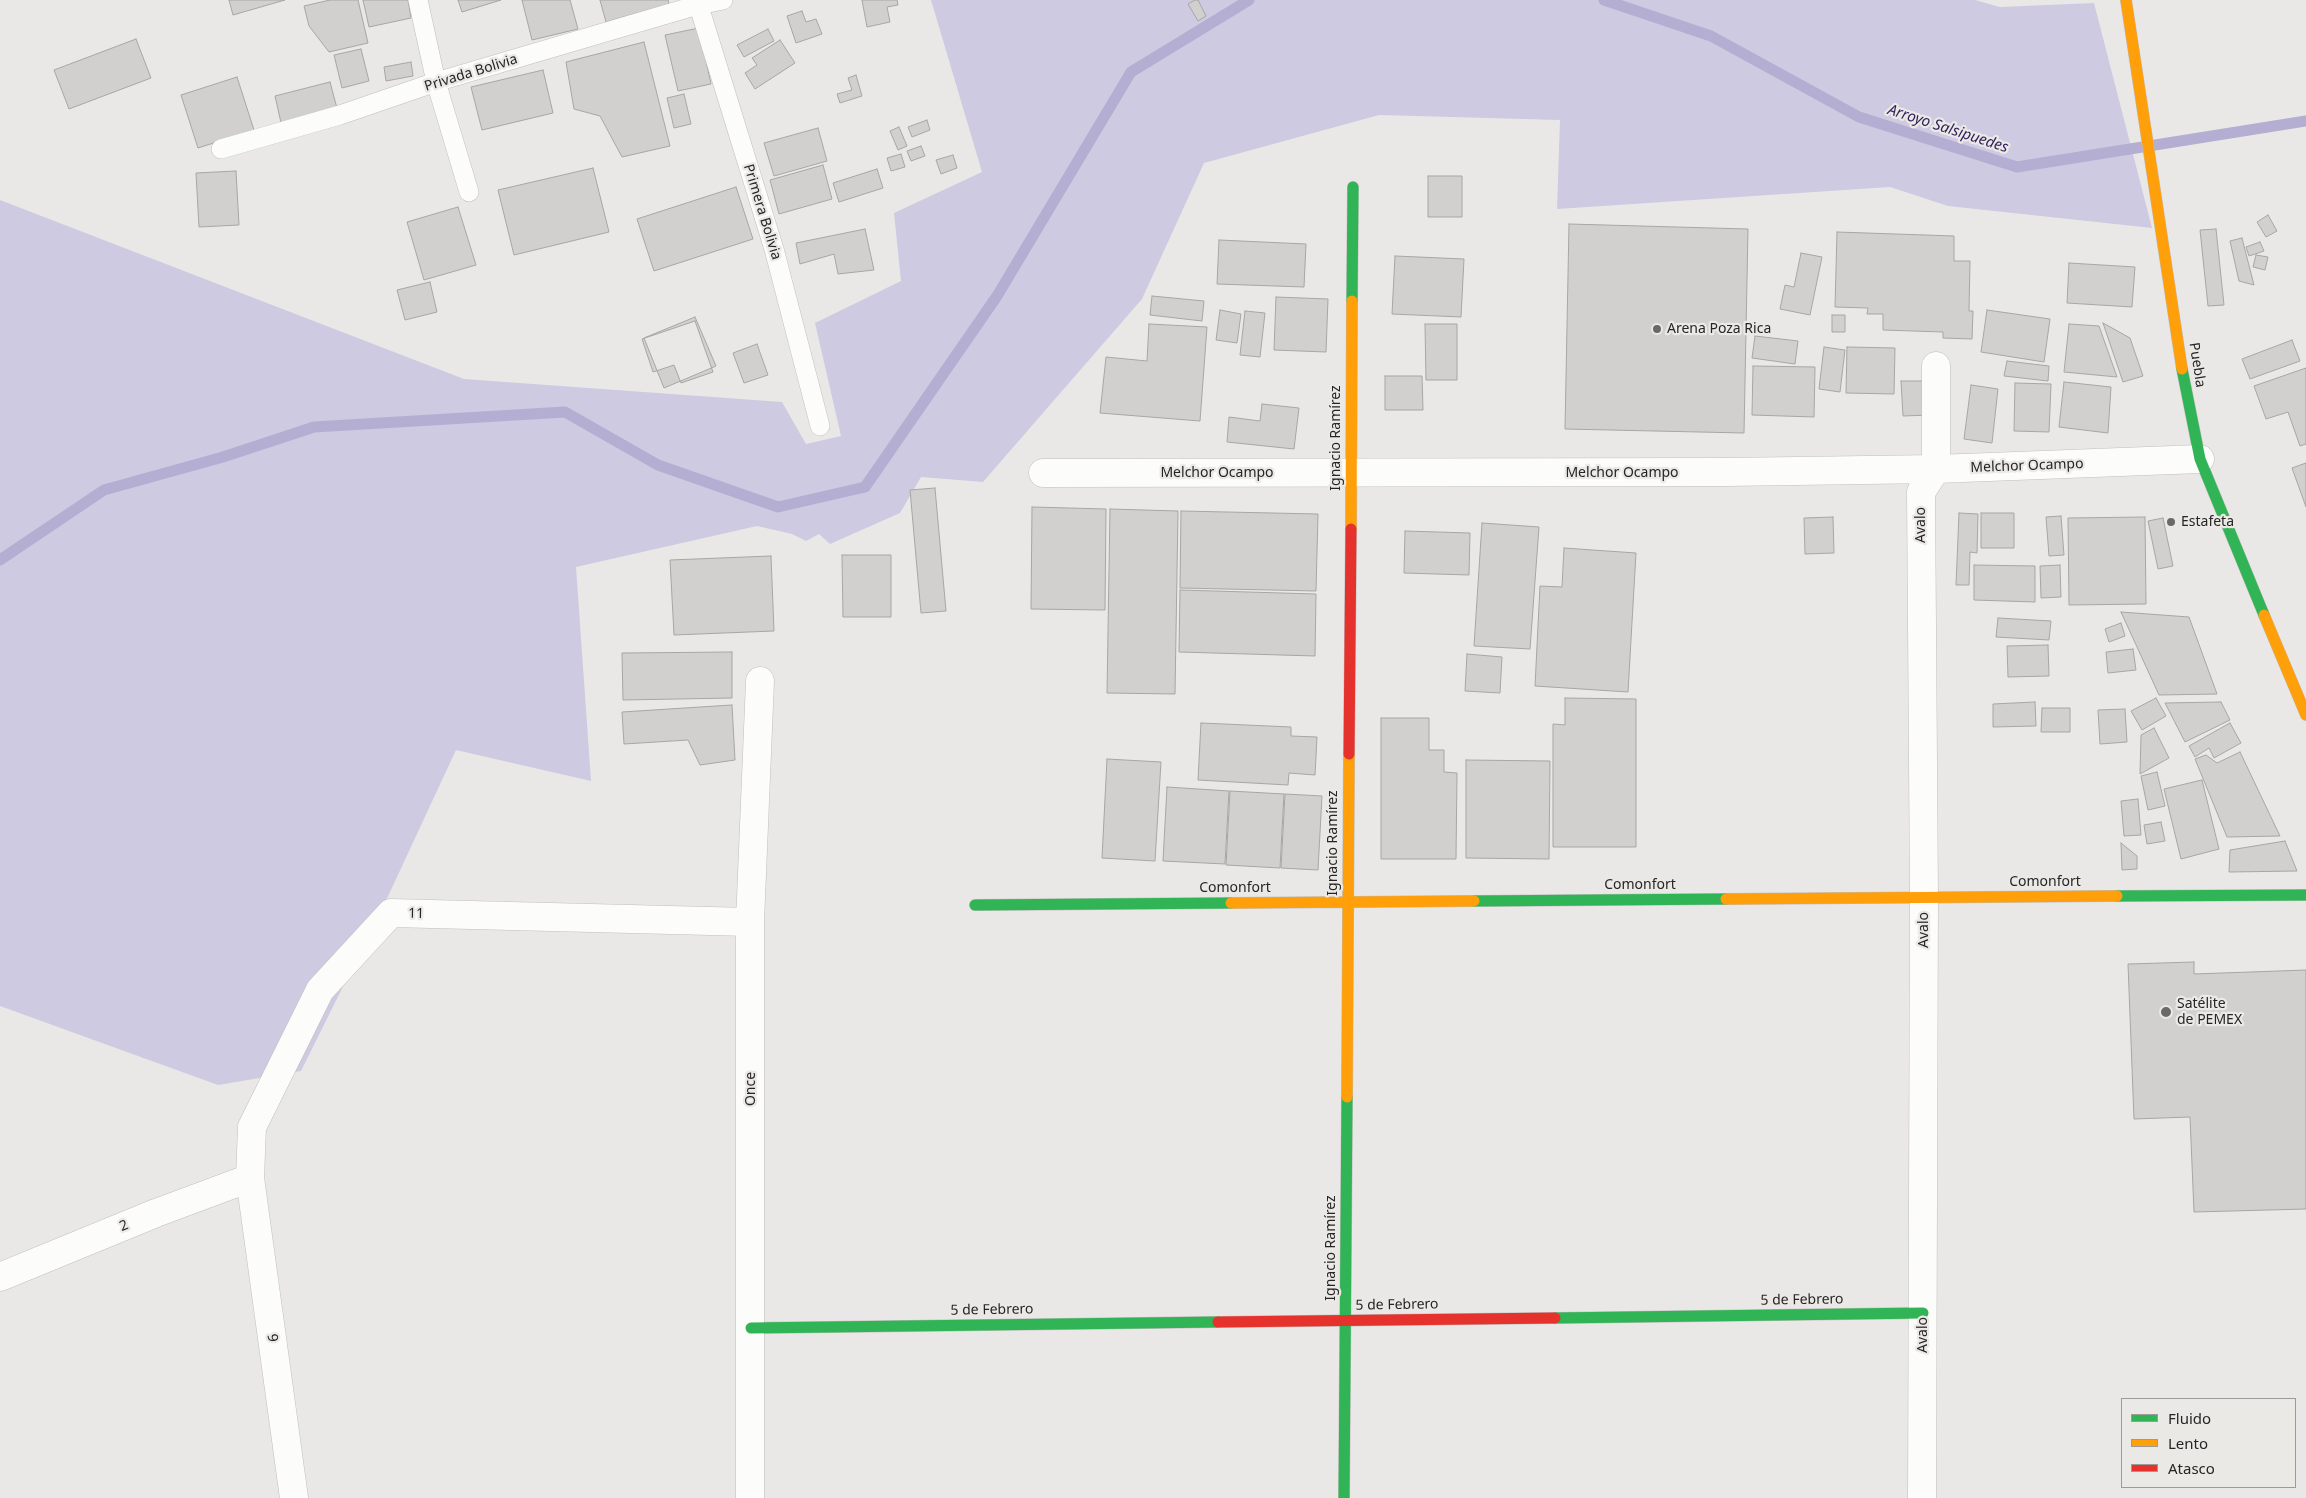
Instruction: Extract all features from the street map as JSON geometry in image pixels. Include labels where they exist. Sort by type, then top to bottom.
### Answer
[{"type":"street","name":"Puebla","points":[[2126,0],[2188,406],[2200,459],[2306,715]]},
{"type":"street","name":"Ignacio Ramírez","points":[[1344,1498],[1352,187]]},
{"type":"street","points":[[1936,366],[1936,469]]},
{"type":"street","name":"Melchor Ocampo","points":[[1043,473],[1716,472],[1936,469],[2200,459]]},
{"type":"street","name":"Avalo","points":[[1922,1498],[1924,898],[1921,492],[1936,469]]},
{"type":"street","name":"Once","points":[[750,1498],[750,922],[760,681]]},
{"type":"street","name":"Comonfort","points":[[975,905],[2306,895]]},
{"type":"street","name":"11","points":[[250,1178],[252,1127],[320,990],[390,913],[750,922]]},
{"type":"street","name":"2","points":[[0,1276],[156,1213],[250,1178]]},
{"type":"street","name":"9","points":[[250,1178],[294,1498]]},
{"type":"street","name":"5 de Febrero","points":[[751,1328],[1923,1314]]},
{"type":"lane","points":[[418,0],[436,82],[469,192]]},
{"type":"lane","name":"Privada Bolivia","points":[[220,149],[340,115],[436,82],[698,2],[723,0]]},
{"type":"lane","name":"Primera Bolivia","points":[[698,2],[774,249],[820,426]]},
{"type":"shaded area","points":[[931,0],[1975,0],[2000,7],[2094,3],[2152,228],[1948,206],[1890,187],[1557,209],[1560,120],[1379,115],[1204,163],[1142,299],[983,482],[921,477],[900,513],[830,544],[819,534],[806,541],[792,534],[757,526],[576,567],[591,781],[456,750],[390,892],[301,1071],[218,1085],[0,1006],[0,200],[464,379],[782,402],[806,444],[841,436],[815,323],[901,281],[894,213],[982,172]]},
{"type":"building","points":[[229,0],[285,0],[233,15]]},
{"type":"building","points":[[330,0],[358,0],[368,43],[329,52],[309,26],[304,6]]},
{"type":"building","points":[[363,0],[408,0],[411,18],[369,27]]},
{"type":"building","points":[[458,0],[501,0],[462,12]]},
{"type":"building","points":[[522,0],[570,0],[578,29],[532,40]]},
{"type":"building","points":[[600,0],[668,0],[669,4],[606,22]]},
{"type":"building","points":[[862,0],[897,0],[898,5],[887,7],[890,22],[867,27]]},
{"type":"building","points":[[1198,0],[1206,16],[1198,21],[1188,4]]},
{"type":"building","points":[[802,11],[806,22],[816,19],[822,34],[796,43],[787,16]]},
{"type":"building","points":[[699,28],[711,84],[678,91],[665,35]]},
{"type":"building","points":[[768,29],[774,41],[744,57],[737,45]]},
{"type":"building","points":[[136,39],[151,78],[69,109],[54,70]]},
{"type":"building","points":[[780,40],[795,63],[755,89],[745,73],[757,65],[752,58]]},
{"type":"building","points":[[644,42],[670,146],[622,157],[600,116],[574,109],[566,62]]},
{"type":"building","points":[[361,49],[369,81],[342,88],[334,55]]},
{"type":"building","points":[[411,62],[413,76],[386,81],[384,67]]},
{"type":"building","points":[[543,70],[553,113],[482,130],[471,87]]},
{"type":"building","points":[[856,75],[862,96],[840,103],[837,94],[852,90],[848,78]]},
{"type":"building","points":[[237,77],[254,130],[198,148],[181,95]]},
{"type":"building","points":[[330,82],[338,112],[282,127],[275,96]]},
{"type":"building","points":[[684,94],[691,124],[674,128],[667,98]]},
{"type":"building","points":[[927,120],[930,130],[912,137],[908,127]]},
{"type":"building","points":[[899,127],[907,146],[898,150],[890,131]]},
{"type":"building","points":[[818,128],[827,161],[774,176],[764,143]]},
{"type":"building","points":[[921,146],[925,156],[911,161],[907,151]]},
{"type":"building","points":[[901,154],[905,167],[891,171],[887,158]]},
{"type":"building","points":[[953,155],[957,168],[941,174],[936,160]]},
{"type":"building","points":[[823,165],[832,199],[779,214],[770,180]]},
{"type":"building","points":[[593,168],[609,232],[514,255],[498,190]]},
{"type":"building","points":[[877,169],[883,188],[839,202],[833,183]]},
{"type":"building","points":[[236,171],[239,225],[199,227],[196,173]]},
{"type":"building","points":[[1428,176],[1462,176],[1462,217],[1428,217]]},
{"type":"building","points":[[736,187],[753,239],[654,271],[637,219]]},
{"type":"building","points":[[458,207],[476,265],[424,280],[407,222]]},
{"type":"building","points":[[2268,215],[2277,231],[2266,237],[2257,222]]},
{"type":"building","name":"Arena Poza Rica","points":[[1569,224],[1748,229],[1744,433],[1565,429]]},
{"type":"building","points":[[865,229],[874,270],[838,274],[834,254],[800,264],[796,243]]},
{"type":"building","points":[[2216,229],[2224,305],[2208,306],[2200,230]]},
{"type":"building","points":[[1837,232],[1954,236],[1954,261],[1970,261],[1969,311],[1973,311],[1972,339],[1943,338],[1943,332],[1883,330],[1883,314],[1867,314],[1868,308],[1835,307]]},
{"type":"building","points":[[2242,238],[2254,285],[2239,281],[2230,241]]},
{"type":"building","points":[[1219,240],[1306,244],[1304,287],[1217,284]]},
{"type":"building","points":[[2260,242],[2264,251],[2249,256],[2246,247]]},
{"type":"building","points":[[1801,253],[1822,257],[1810,315],[1780,309],[1785,285],[1794,287]]},
{"type":"building","points":[[2256,255],[2268,257],[2265,270],[2253,267]]},
{"type":"building","points":[[1395,256],[1464,259],[1461,317],[1392,314]]},
{"type":"building","points":[[2069,263],[2135,267],[2132,307],[2067,303]]},
{"type":"building","points":[[430,282],[437,312],[405,320],[397,290]]},
{"type":"building","points":[[1152,296],[1204,301],[1202,321],[1150,315]]},
{"type":"building","points":[[1276,297],[1328,299],[1326,352],[1274,350]]},
{"type":"building","points":[[1220,310],[1241,314],[1237,343],[1216,340]]},
{"type":"building","points":[[1987,310],[2050,319],[2044,362],[1981,352]]},
{"type":"building","points":[[1245,311],[1265,313],[1260,357],[1240,355]]},
{"type":"building","points":[[1832,315],[1845,315],[1845,332],[1832,332]]},
{"type":"building","points":[[695,317],[716,366],[664,388],[644,338]]},
{"type":"building","points":[[695,321],[713,372],[681,383],[674,365],[653,372],[642,339]]},
{"type":"building","points":[[2103,323],[2130,338],[2143,376],[2123,382]]},
{"type":"building","points":[[1149,324],[1207,327],[1200,421],[1100,413],[1106,357],[1147,361]]},
{"type":"building","points":[[1425,324],[1457,324],[1457,380],[1426,380]]},
{"type":"building","points":[[2069,324],[2099,326],[2117,377],[2064,372]]},
{"type":"building","points":[[1755,336],[1798,341],[1795,364],[1752,358]]},
{"type":"building","points":[[2292,340],[2300,361],[2250,379],[2242,359]]},
{"type":"building","points":[[757,344],[768,375],[744,383],[733,353]]},
{"type":"building","points":[[1824,347],[1845,350],[1840,392],[1819,389]]},
{"type":"building","points":[[1847,347],[1895,348],[1894,394],[1846,393]]},
{"type":"building","points":[[2007,361],[2049,366],[2048,381],[2004,376]]},
{"type":"building","points":[[1753,366],[1815,367],[1814,417],[1752,415]]},
{"type":"building","points":[[2306,368],[2306,444],[2300,446],[2288,412],[2266,419],[2254,386]]},
{"type":"building","points":[[1385,376],[1422,376],[1423,410],[1385,410]]},
{"type":"building","points":[[1901,381],[1928,381],[1930,415],[1903,416]]},
{"type":"building","points":[[2064,382],[2111,387],[2108,433],[2059,427]]},
{"type":"building","points":[[2015,383],[2051,384],[2049,432],[2014,431]]},
{"type":"building","points":[[1971,385],[1998,389],[1992,443],[1964,439]]},
{"type":"building","points":[[1262,404],[1299,408],[1294,449],[1227,442],[1229,417],[1260,421]]},
{"type":"building","points":[[2306,463],[2306,507],[2292,468]]},
{"type":"building","points":[[935,488],[946,611],[921,613],[910,490]]},
{"type":"building","points":[[1032,507],[1106,509],[1105,610],[1031,609]]},
{"type":"building","points":[[1110,509],[1178,511],[1175,694],[1107,693]]},
{"type":"building","points":[[1181,511],[1318,514],[1316,591],[1180,588]]},
{"type":"building","points":[[1959,513],[1978,514],[1977,553],[1970,552],[1969,585],[1956,585]]},
{"type":"building","points":[[1981,513],[2014,513],[2014,548],[1981,548]]},
{"type":"building","points":[[2061,516],[2064,555],[2049,556],[2046,517]]},
{"type":"building","points":[[1833,517],[1834,553],[1805,554],[1804,518]]},
{"type":"building","points":[[2145,517],[2146,604],[2069,605],[2068,518]]},
{"type":"building","points":[[2163,518],[2173,566],[2158,569],[2148,521]]},
{"type":"building","points":[[1482,523],[1539,527],[1530,649],[1474,646]]},
{"type":"building","points":[[1405,531],[1470,533],[1469,575],[1404,573]]},
{"type":"building","points":[[1564,548],[1636,553],[1628,692],[1535,686],[1540,586],[1562,587]]},
{"type":"building","points":[[842,555],[891,555],[891,617],[843,617]]},
{"type":"building","points":[[771,556],[774,631],[674,635],[670,560]]},
{"type":"building","points":[[1974,565],[2035,566],[2035,602],[1974,600]]},
{"type":"building","points":[[2060,565],[2061,597],[2041,598],[2040,566]]},
{"type":"building","points":[[1180,590],[1316,594],[1315,656],[1179,652]]},
{"type":"building","points":[[2121,612],[2189,617],[2217,694],[2159,695]]},
{"type":"building","points":[[1998,618],[2051,621],[2049,640],[1996,637]]},
{"type":"building","points":[[2121,623],[2125,636],[2109,642],[2105,629]]},
{"type":"building","points":[[2048,645],[2049,676],[2008,677],[2007,646]]},
{"type":"building","points":[[2133,649],[2136,670],[2108,673],[2106,652]]},
{"type":"building","points":[[732,652],[732,698],[623,700],[622,653]]},
{"type":"building","points":[[1467,654],[1502,657],[1500,693],[1465,691]]},
{"type":"building","points":[[1565,698],[1636,699],[1636,847],[1553,847],[1553,724],[1565,725]]},
{"type":"building","points":[[2156,698],[2166,716],[2142,730],[2131,711]]},
{"type":"building","points":[[2035,702],[2036,726],[1993,727],[1993,704]]},
{"type":"building","points":[[2221,702],[2230,720],[2185,742],[2165,703]]},
{"type":"building","points":[[732,705],[735,760],[700,765],[688,740],[624,744],[622,712]]},
{"type":"building","points":[[2042,708],[2070,708],[2070,732],[2041,732]]},
{"type":"building","points":[[2125,709],[2127,742],[2100,744],[2098,710]]},
{"type":"building","points":[[1381,718],[1429,718],[1429,750],[1444,750],[1444,772],[1457,773],[1456,859],[1381,859]]},
{"type":"building","points":[[1201,723],[1291,727],[1291,736],[1317,737],[1315,775],[1289,773],[1288,785],[1198,780]]},
{"type":"building","points":[[2230,723],[2241,743],[2214,758],[2209,748],[2195,757],[2189,746]]},
{"type":"building","points":[[2154,728],[2169,758],[2140,774],[2141,735]]},
{"type":"building","points":[[2240,752],[2280,836],[2227,837],[2195,759],[2206,755],[2217,763]]},
{"type":"building","points":[[1107,759],[1161,762],[1155,861],[1102,858]]},
{"type":"building","points":[[1466,760],[1550,761],[1549,859],[1466,858]]},
{"type":"building","points":[[2157,772],[2165,806],[2148,810],[2141,776]]},
{"type":"building","points":[[2202,780],[2219,849],[2181,859],[2164,789]]},
{"type":"building","points":[[1167,787],[1229,791],[1225,864],[1163,861]]},
{"type":"building","points":[[1230,791],[1284,794],[1280,868],[1226,865]]},
{"type":"building","points":[[1285,794],[1322,796],[1318,870],[1281,868]]},
{"type":"building","points":[[2138,799],[2141,835],[2124,836],[2121,801]]},
{"type":"building","points":[[2161,822],[2165,841],[2147,844],[2144,825]]},
{"type":"building","points":[[2285,841],[2297,871],[2229,872],[2230,850]]},
{"type":"building","points":[[2121,843],[2137,856],[2137,869],[2122,870]]},
{"type":"building","points":[[2194,962],[2194,974],[2306,970],[2306,1209],[2194,1212],[2190,1117],[2134,1119],[2128,964]]},
{"type":"waterway","points":[[0,560],[104,490],[223,457],[314,427],[565,412],[658,465],[778,507],[865,487],[997,296],[1131,72],[1249,0]]},
{"type":"waterway","name":"Arroyo Salsipuedes","points":[[1604,0],[1711,36],[1859,117],[2017,167],[2306,121]]},
{"type":"traffic: fast","points":[[1352,301],[1353,187]]},
{"type":"traffic: fast","points":[[2182,369],[2200,459],[2264,615]]},
{"type":"traffic: fast","points":[[2117,896],[2306,895]]},
{"type":"traffic: fast","points":[[1474,901],[1726,899]]},
{"type":"traffic: fast","points":[[975,905],[1231,903]]},
{"type":"traffic: fast","points":[[1344,1498],[1347,1097]]},
{"type":"traffic: fast","points":[[1555,1318],[1923,1313]]},
{"type":"traffic: fast","points":[[751,1328],[1218,1322]]},
{"type":"traffic: slow","points":[[2126,0],[2182,369]]},
{"type":"traffic: slow","points":[[1351,529],[1352,301]]},
{"type":"traffic: slow","points":[[2264,615],[2306,715]]},
{"type":"traffic: slow","points":[[1347,1097],[1349,754]]},
{"type":"traffic: slow","points":[[1726,899],[2117,896]]},
{"type":"traffic: slow","points":[[1231,903],[1474,901]]},
{"type":"traffic: jam","points":[[1349,754],[1351,529]]},
{"type":"traffic: jam","points":[[1218,1322],[1555,1318]]},
{"type":"place","name":"Arena Poza Rica","points":[[1657,329]]},
{"type":"place","name":"Estafeta","points":[[2171,522]]},
{"type":"place","name":"Satélite de PEMEX","points":[[2166,1012]]}]
